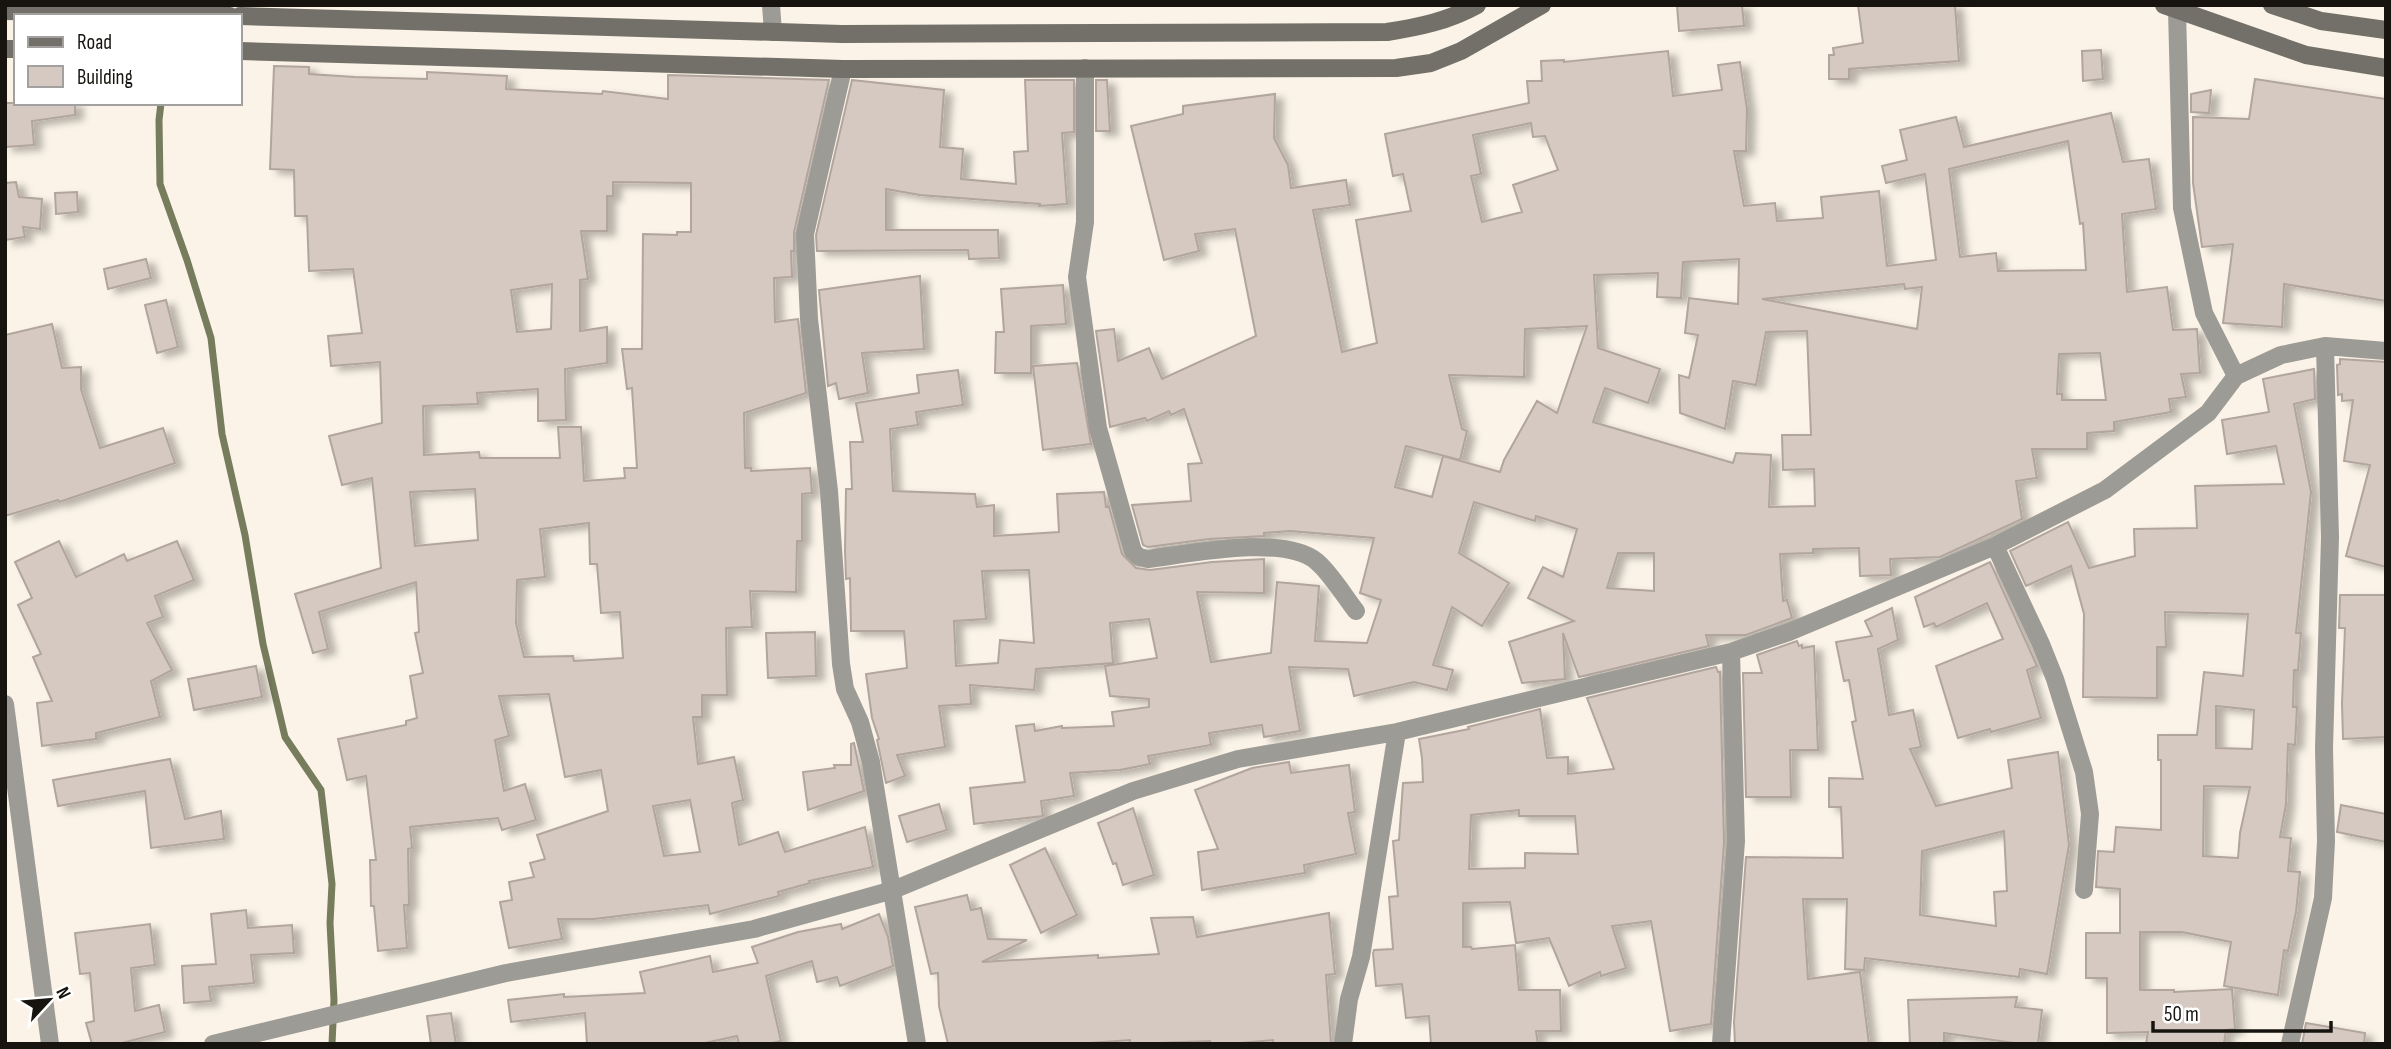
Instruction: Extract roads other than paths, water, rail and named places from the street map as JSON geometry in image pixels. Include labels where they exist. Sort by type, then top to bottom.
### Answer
[{"type":"main road","points":[[245,51],[843,69],[995,51],[1387,32],[1423,27],[1458,16],[1476,5]]},
{"type":"main road","points":[[246,16],[773,32],[995,51],[1085,68],[1408,66],[1430,63],[1461,51],[1542,5]]},
{"type":"main road","points":[[2272,5],[2321,21],[2386,30]]},
{"type":"main road","points":[[2171,8],[2306,55],[2386,68]]},
{"type":"main road","points":[[5,11],[110,14]]},
{"type":"street","points":[[771,5],[773,32]]},
{"type":"street","points":[[2171,8],[2182,208],[2204,313],[2236,376]]},
{"type":"street","points":[[1085,68],[1085,222],[1077,277],[1098,428],[1133,551],[1139,557],[1148,559],[1237,547],[1297,550],[1317,562],[1356,611]]},
{"type":"street","points":[[843,69],[805,234],[809,319],[829,492],[841,664],[845,689],[860,722],[871,762],[917,1044]]},
{"type":"street","points":[[2290,1044],[2323,898],[2326,852],[2324,748],[2330,537],[2325,346]]},
{"type":"street","points":[[213,1044],[506,973],[754,929],[893,890],[1133,791],[1238,760],[1397,732],[1731,652],[1789,632],[1995,546],[2105,490],[2208,413],[2236,376],[2281,355],[2325,346],[2386,351]]},
{"type":"street","points":[[1995,546],[2041,644],[2084,772],[2090,814],[2084,890]]},
{"type":"street","points":[[1721,1044],[1736,841],[1731,652]]},
{"type":"street","points":[[5,704],[50,1044]]},
{"type":"street","points":[[1343,1044],[1349,999],[1361,957],[1397,732]]},
{"type":"waterway","points":[[161,105],[160,184],[211,338],[222,434],[245,535],[263,644],[285,737],[321,790],[332,884],[332,1044]]}]
